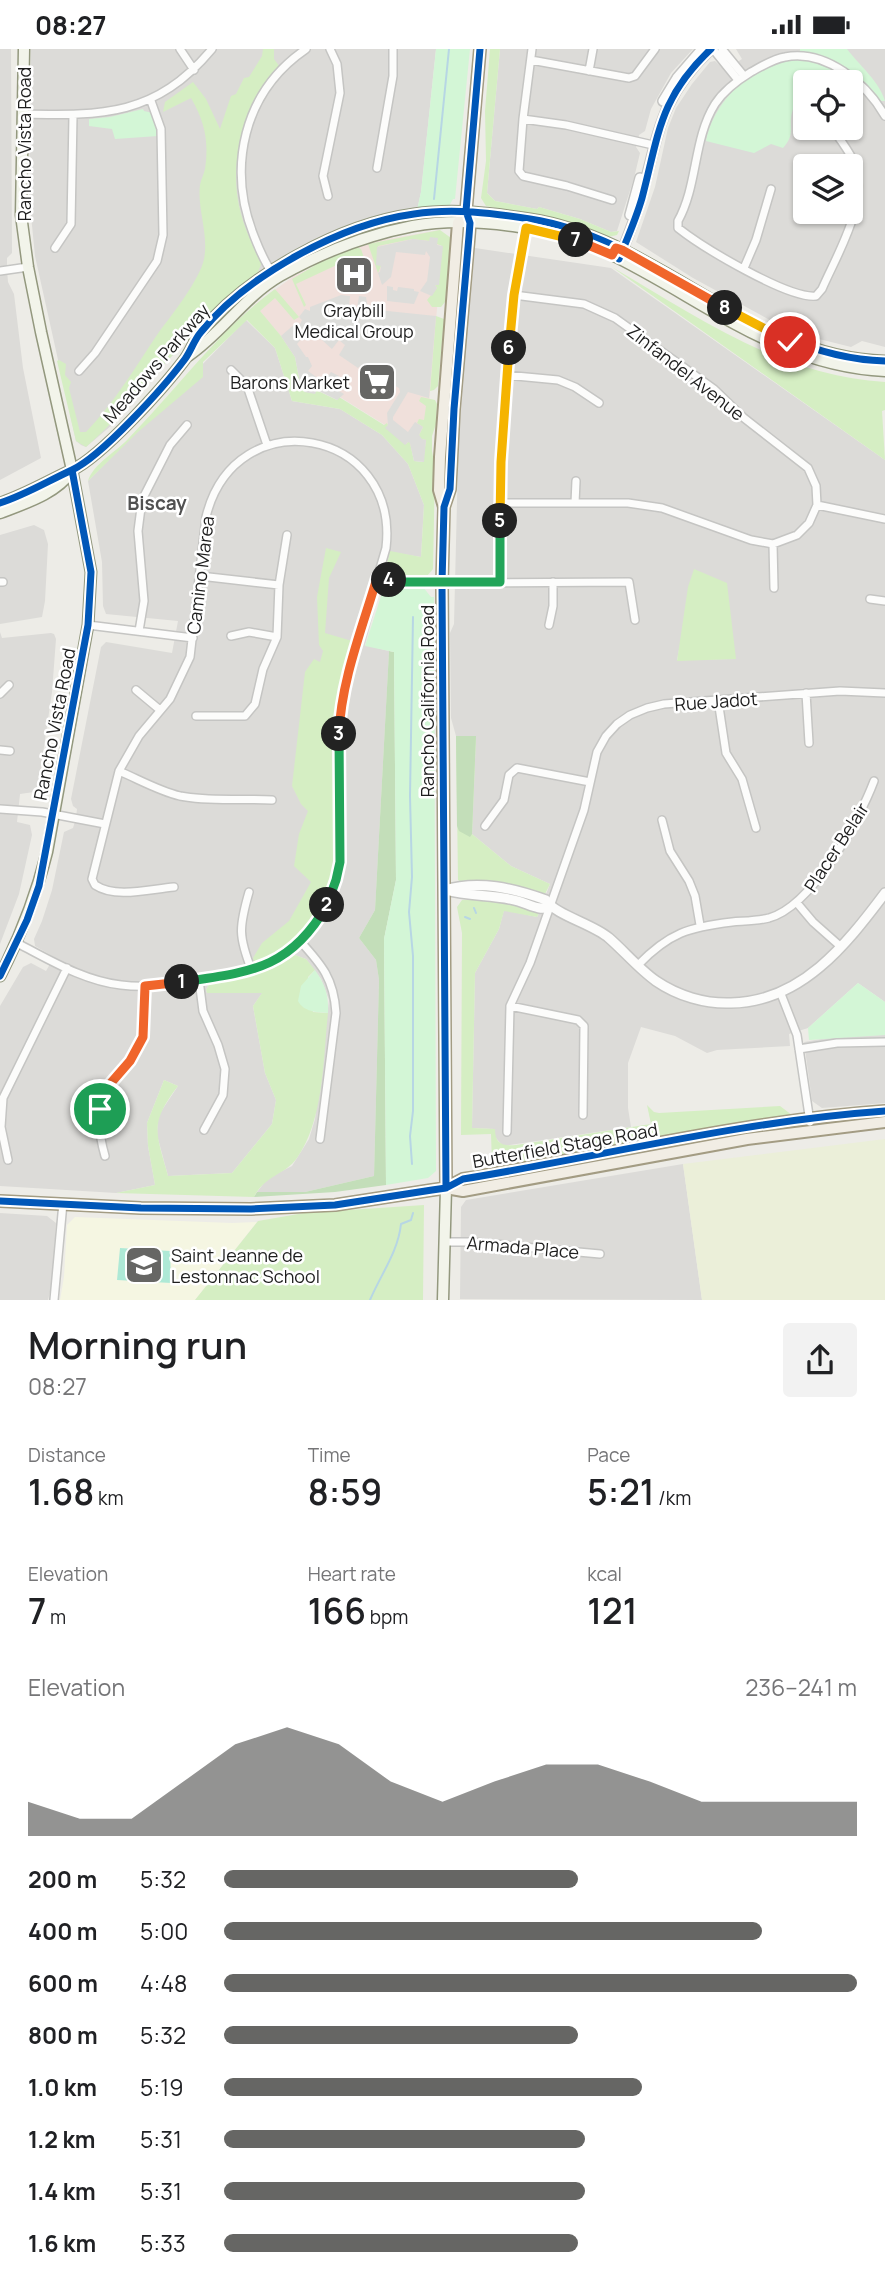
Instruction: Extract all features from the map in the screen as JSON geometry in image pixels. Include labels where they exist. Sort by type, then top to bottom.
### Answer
[{"type":"main road","name":"Rancho Vista Road","points":[[0,976],[17,943],[38,886],[89,625],[90,563],[28,267],[22,215],[24,49]]},
{"type":"main road","name":"Rancho California Road","points":[[444,507],[439,490],[443,396],[466,211],[480,49]]},
{"type":"main road","name":"Meadows Parkway","points":[[0,503],[72,470],[120,432],[185,359],[209,342],[274,274],[362,227],[418,213],[466,211],[527,223],[617,253],[783,338],[840,356],[885,361]]},
{"type":"main road","name":"Rancho California Road","points":[[443,1300],[446,1188],[442,583],[444,507],[450,489],[464,223]]},
{"type":"main road","name":"Meadows Parkway","points":[[274,274],[362,239],[416,225],[527,223]]},
{"type":"main road","name":"Meadows Parkway","points":[[617,253],[746,332],[776,346],[825,362],[862,370],[885,371]]},
{"type":"main road","points":[[443,396],[449,404],[447,445],[452,457]]},
{"type":"main road","name":"Meadows Parkway","points":[[0,513],[63,484],[72,470]]},
{"type":"main road","name":"Butterfield Stage Road","points":[[0,1201],[184,1209],[281,1209],[335,1205],[446,1188],[463,1179],[885,1111]]},
{"type":"main road","name":"Butterfield Stage Road","points":[[810,1124],[885,1122]]},
{"type":"street","points":[[180,49],[194,71]]},
{"type":"street","points":[[22,114],[73,116],[117,112],[150,101],[194,71],[212,49]]},
{"type":"street","points":[[274,274],[246,217],[241,194],[240,163],[249,121],[262,98],[269,86],[296,56],[306,49]]},
{"type":"street","points":[[328,196],[323,176],[340,93],[337,64],[330,49]]},
{"type":"street","points":[[377,168],[393,76],[393,49]]},
{"type":"street","points":[[532,49],[519,167],[523,176],[554,182],[612,200]]},
{"type":"street","points":[[589,71],[593,49]]},
{"type":"street","points":[[531,60],[632,78],[655,49]]},
{"type":"street","points":[[617,253],[641,200],[655,120],[684,67],[702,49]]},
{"type":"street","points":[[651,145],[670,100],[692,68],[712,49],[741,78]]},
{"type":"street","points":[[722,49],[741,78]]},
{"type":"street","points":[[840,140],[853,161],[859,188],[855,211],[822,289],[816,296],[784,289],[680,230],[677,224],[708,119],[716,103],[741,78],[776,59],[797,55],[820,59],[841,70]]},
{"type":"street","points":[[863,88],[885,114]]},
{"type":"street","points":[[79,371],[95,353],[157,261],[163,235],[161,129],[150,101]]},
{"type":"street","points":[[54,248],[71,224],[73,116]]},
{"type":"street","points":[[523,119],[566,125],[651,145]]},
{"type":"street","points":[[744,268],[756,240],[771,189]]},
{"type":"street","points":[[500,582],[500,503],[506,375],[514,295],[527,223]]},
{"type":"street","points":[[0,271],[28,267]]},
{"type":"street","name":"Zinfandel Avenue","points":[[514,295],[584,305],[615,318],[714,389],[744,418],[808,468],[816,486],[817,505]]},
{"type":"street","points":[[231,370],[247,386],[267,445]]},
{"type":"street","points":[[506,375],[558,380],[600,403]]},
{"type":"street","points":[[139,631],[144,601],[138,531],[142,500],[170,446],[187,425]]},
{"type":"street","name":"Camino Marea","points":[[17,943],[67,968],[105,982],[145,986],[252,971],[288,952],[315,925],[336,880],[341,842],[340,713],[386,548],[387,524],[381,498],[367,474],[346,456],[320,444],[287,441],[267,445],[244,456],[232,466],[213,495],[206,517],[193,638],[185,672],[170,699],[139,736],[119,771],[92,879],[95,885],[109,891],[174,887]]},
{"type":"street","points":[[575,503],[576,481]]},
{"type":"street","points":[[500,503],[628,503],[662,508],[751,540],[773,544],[797,535],[810,523],[817,505],[885,519]]},
{"type":"street","points":[[196,716],[245,716],[255,704],[263,669],[277,637],[279,585],[287,535]]},
{"type":"street","points":[[773,544],[774,588]]},
{"type":"street","points":[[200,576],[279,585]]},
{"type":"street","points":[[377,578],[442,583],[629,582],[635,620]]},
{"type":"street","points":[[549,625],[554,582]]},
{"type":"street","points":[[870,599],[885,601]]},
{"type":"street","points":[[89,625],[193,638]]},
{"type":"street","points":[[231,636],[249,632],[277,637]]},
{"type":"street","points":[[0,694],[9,685]]},
{"type":"street","points":[[136,689],[160,710]]},
{"type":"street","name":"Rue Jadot","points":[[510,1006],[530,963],[584,810],[597,752],[606,736],[630,715],[664,705],[718,700],[840,691],[885,693]]},
{"type":"street","points":[[806,693],[809,743]]},
{"type":"street","points":[[718,700],[726,753],[742,779],[756,828]]},
{"type":"street","points":[[0,750],[10,751]]},
{"type":"street","points":[[485,825],[504,800],[509,775],[517,768],[590,782]]},
{"type":"street","points":[[119,771],[177,795],[213,800],[272,800]]},
{"type":"street","name":"Placer Belair","points":[[638,965],[668,938],[700,925],[772,917],[797,903],[823,872],[866,803],[874,781]]},
{"type":"street","points":[[0,809],[53,814],[105,824]]},
{"type":"street","points":[[662,820],[670,851],[695,896],[700,925]]},
{"type":"street","points":[[444,890],[461,895],[515,900],[543,909],[550,907],[597,929],[656,981],[691,998],[714,1004],[750,1002],[781,994],[809,977],[840,946],[885,893]]},
{"type":"street","points":[[249,892],[240,925],[243,948],[252,971]]},
{"type":"street","points":[[797,903],[813,922],[840,946]]},
{"type":"street","points":[[300,941],[328,974],[335,997],[336,1013],[320,1139]]},
{"type":"street","points":[[9,1160],[1,1127],[3,1098],[67,968]]},
{"type":"street","points":[[199,980],[203,1011],[225,1069],[223,1095],[204,1131]]},
{"type":"street","points":[[105,1156],[99,1136],[100,1109],[110,1084],[130,1061],[143,1037],[145,986]]},
{"type":"street","points":[[781,994],[797,1035],[810,1124]]},
{"type":"street","points":[[507,1132],[510,1006],[578,1020],[584,1026],[583,1115]]},
{"type":"street","points":[[799,1049],[837,1043],[885,1042]]},
{"type":"street","points":[[54,1300],[63,1203]]},
{"type":"street","name":"Armada Place","points":[[445,1242],[600,1254]]},
{"type":"shaded area","points":[[0,49],[11,49],[12,253],[7,258],[8,282],[14,294],[23,368],[41,458],[0,480]]},
{"type":"shaded area","points":[[31,49],[436,49],[417,210],[359,223],[308,243],[278,260],[225,302],[167,361],[112,425],[86,447],[81,445],[76,441],[35,256],[29,195]]},
{"type":"shaded area","points":[[500,49],[693,49],[671,73],[651,109],[645,131],[639,135],[636,147],[640,153],[617,231],[611,232],[580,219],[539,207],[537,209],[495,201],[487,193]]},
{"type":"shaded area","points":[[736,49],[885,49],[885,347],[862,341],[851,347],[779,325],[693,278],[636,242],[655,187],[668,128],[676,108],[710,62],[715,61],[725,70],[742,59]]},
{"type":"shaded area","points":[[440,230],[439,285],[424,462],[385,425],[340,397],[317,390],[281,336],[254,305],[294,276],[345,252],[382,240]]},
{"type":"shaded area","points":[[430,237],[438,238],[437,245],[443,246],[439,285],[435,285],[437,288],[432,296],[420,291],[427,281],[430,257],[426,251],[425,255],[396,252],[391,277],[382,285],[378,273],[381,266],[376,265],[377,247],[413,239],[429,241]]},
{"type":"shaded area","points":[[475,248],[611,268],[885,460],[885,1002],[858,983],[808,1028],[789,1034],[790,1046],[717,1050],[707,1053],[675,1036],[641,1027],[628,1063],[628,1108],[631,1127],[503,1146],[495,1137],[494,1129],[472,1128],[475,973],[499,929],[504,910],[537,917],[550,884],[511,866],[472,834],[476,737],[456,736],[451,718],[450,633],[454,624],[461,394]],"holes":[[[682,635],[735,659],[677,660]]]},
{"type":"shaded area","points":[[387,286],[397,291],[398,287],[419,292],[414,304],[387,301]]},
{"type":"shaded area","points":[[341,295],[350,296],[349,307],[357,308],[359,296],[366,297],[368,309],[436,316],[429,398],[408,392],[393,417],[393,420],[408,432],[415,422],[423,427],[419,435],[426,440],[424,462],[414,461],[410,443],[405,445],[385,428],[388,425],[387,413],[400,392],[399,388],[360,366],[358,368],[339,355],[345,345],[339,340],[332,349],[312,331],[310,325],[297,344],[312,366],[308,371],[323,382],[331,372],[339,376],[334,388],[344,394],[337,400],[317,390],[315,394],[304,392],[305,388],[301,388],[295,357],[281,336],[296,323],[300,324],[302,320],[299,317],[305,309],[310,311],[310,307]]},
{"type":"shaded area","points":[[246,320],[275,348],[292,401],[340,409],[382,435],[408,464],[424,505],[421,557],[390,552],[365,645],[389,651],[375,910],[359,938],[376,960],[379,980],[374,1176],[305,1192],[257,1192],[268,1178],[292,1166],[309,1139],[315,1119],[329,1000],[321,979],[306,959],[295,955],[264,973],[209,984],[206,990],[207,993],[263,992],[253,1006],[265,1073],[276,1100],[272,1124],[232,1173],[168,1176],[157,1135],[158,1116],[178,1086],[164,1080],[147,1123],[155,1185],[116,1193],[0,1186],[0,1006],[23,967],[31,963],[46,971],[54,957],[35,946],[34,939],[52,890],[64,832],[73,828],[76,818],[77,809],[71,799],[101,647],[106,642],[172,653],[178,621],[106,614],[103,606],[102,562],[88,481]]},
{"type":"shaded area","points":[[34,525],[44,530],[48,544],[42,617],[0,624],[0,535]]},
{"type":"shaded area","points":[[0,632],[2,638],[51,633],[56,639],[52,692],[38,788],[34,792],[20,794],[17,822],[30,825],[32,835],[19,894],[0,944]]},
{"type":"shaded area","points":[[885,1035],[885,1103],[822,1108],[812,1101],[804,1042],[839,1036]]},
{"type":"shaded area","points":[[885,1139],[885,1300],[702,1300],[683,1164]]},
{"type":"shaded area","points":[[683,1164],[702,1300],[460,1299],[461,1207],[466,1200]]},
{"type":"shaded area","points":[[0,1213],[47,1216],[56,1223],[52,1284],[48,1300],[0,1300]]},
{"type":"shaded area","name":"Saint Jeanne de Lestonnac School","points":[[75,1217],[257,1222],[195,1300],[60,1300],[67,1225]]},
{"type":"green space","points":[[263,49],[274,49],[274,59],[280,67],[263,91],[242,138],[236,186],[240,211],[262,262],[259,275],[223,305],[86,447],[76,441],[57,361],[66,364],[65,375],[71,382],[69,388],[80,432],[86,432],[116,396],[185,297],[204,259],[200,185],[206,159],[205,132],[191,98],[163,112],[165,102],[193,82],[206,99],[220,129],[231,96],[236,94],[244,78],[249,77],[262,56]]},
{"type":"green space","points":[[436,49],[470,49],[455,199],[448,208],[417,210],[421,192]]},
{"type":"green space","points":[[490,49],[500,49],[487,193],[495,201],[537,209],[539,207],[580,219],[611,232],[619,231],[617,235],[608,237],[572,223],[486,206],[481,198],[486,161],[485,111]]},
{"type":"green space","points":[[800,49],[847,49],[874,80],[885,101],[881,101],[863,81],[863,70],[793,70],[791,133],[783,148],[771,144],[754,153],[706,141],[718,110],[739,85],[767,67],[799,59]]},
{"type":"green space","points":[[143,109],[153,113],[158,136],[115,139],[112,129],[89,126],[89,119]]},
{"type":"green space","points":[[440,230],[451,238],[445,302],[441,307],[432,307],[427,300],[437,288],[435,285],[442,246],[430,241],[412,239],[378,246],[381,266],[378,273],[368,244]]},
{"type":"green space","points":[[357,247],[361,249],[373,284],[365,287],[368,284],[356,256],[296,284],[306,305],[304,307],[292,279],[319,263]]},
{"type":"green space","points":[[612,267],[709,324],[776,356],[811,369],[885,382],[885,410],[882,411],[885,460]]},
{"type":"green space","points":[[275,289],[299,317],[294,320],[275,298],[260,311],[295,357],[301,388],[316,390],[337,400],[339,397],[384,425],[387,423],[386,428],[406,444],[409,441],[414,461],[423,462],[426,440],[421,439],[419,435],[423,427],[417,423],[419,419],[424,420],[426,406],[419,401],[421,397],[435,400],[436,424],[432,436],[435,469],[433,569],[427,576],[389,574],[386,568],[390,551],[421,557],[424,505],[408,464],[382,435],[340,409],[292,401],[275,348],[247,320],[203,362],[203,377],[138,432],[88,481],[95,469],[128,439],[216,342],[254,305]]},
{"type":"green space","points":[[436,316],[444,319],[438,386],[430,391]]},
{"type":"green space","points":[[326,548],[341,552],[329,578],[325,633],[352,641],[339,688],[333,724],[335,843],[332,868],[325,893],[313,917],[295,939],[276,954],[254,962],[253,958],[262,943],[289,921],[311,882],[294,866],[299,834],[308,811],[301,804],[292,786],[305,672],[314,659],[320,662],[323,651],[319,645],[317,597]]},
{"type":"green space","points":[[694,569],[727,583],[736,659],[677,661],[688,587]]},
{"type":"green space","points":[[398,587],[423,587],[434,597],[436,1171],[428,1178],[386,1185],[384,939],[396,880],[394,652],[365,646],[382,593]]},
{"type":"green space","points":[[389,651],[394,652],[396,880],[384,939],[386,1185],[335,1192],[254,1197],[257,1192],[305,1192],[374,1176],[379,980],[376,960],[359,938],[375,910]]},
{"type":"green space","points":[[456,736],[476,736],[472,834],[511,866],[550,884],[544,896],[458,880]]},
{"type":"green space","points":[[456,736],[476,736],[470,837],[459,831],[457,826]]},
{"type":"green space","points":[[462,900],[514,904],[539,913],[537,917],[504,911],[499,929],[475,973],[472,1128],[495,1129],[498,1141],[516,1145],[651,1124],[647,1105],[659,1113],[780,1106],[792,1115],[535,1160],[492,1164],[491,1134],[461,1135],[462,933],[457,907]]},
{"type":"green space","points":[[295,955],[306,959],[315,970],[308,977],[313,1012],[328,1013],[317,1108],[313,1126],[297,1158],[269,1179],[254,1197],[116,1193],[155,1185],[147,1123],[164,1080],[178,1086],[163,1110],[158,1129],[160,1149],[168,1176],[232,1173],[272,1124],[276,1100],[265,1073],[253,1006],[262,993],[207,993],[206,990],[209,984],[254,974]]},
{"type":"green space","points":[[315,970],[326,990],[328,1013],[307,1009],[298,1001],[301,986]]},
{"type":"green space","points":[[858,983],[885,1002],[885,1035],[809,1040],[808,1028]]},
{"type":"green space","points":[[424,1205],[423,1300],[195,1300],[258,1221],[304,1213]]},
{"type":"green space","points":[[120,1248],[170,1251],[171,1283],[117,1280]]},
{"type":"waterway","points":[[434,199],[449,49]]},
{"type":"waterway","points":[[412,1164],[410,1136],[413,1111],[413,956],[409,912],[412,877],[410,796],[413,617]]},
{"type":"waterway","points":[[474,908],[476,913]]},
{"type":"waterway","points":[[465,917],[470,919]]},
{"type":"waterway","points":[[370,1300],[393,1253],[401,1224],[411,1220],[413,1213]]},
{"type":"cycle path","points":[[446,1188],[442,583],[444,507],[450,489],[470,223],[466,211],[480,49]]},
{"type":"cycle path","points":[[619,259],[640,206],[663,118],[681,84],[711,49]]},
{"type":"cycle path","points":[[0,503],[72,470],[99,451],[163,386],[185,359],[199,335],[220,311],[269,272],[297,255],[356,229],[414,214],[443,211],[487,213],[530,219],[577,231],[621,249],[747,320],[790,340],[836,355],[885,361]]},
{"type":"cycle path","points":[[0,976],[27,920],[39,886],[88,625],[91,572],[72,470]]},
{"type":"cycle path","points":[[0,1201],[141,1208],[251,1209],[335,1205],[446,1188],[463,1179],[726,1131],[885,1111]]},
{"type":"place","name":"Graybill Medical Group","points":[[354,275]]},
{"type":"place","name":"Barons Market","points":[[377,382]]},
{"type":"place","name":"Saint Jeanne de Lestonnac School","points":[[144,1265]]},
{"type":"district","name":"Biscay","points":[[157,503]]},
{"type":"route","points":[[100,1109],[110,1084],[130,1061],[143,1037],[145,986],[252,971],[288,952],[315,925],[326,906],[340,862],[340,713],[377,578],[405,582],[500,582],[501,462],[506,375],[514,295],[526,228],[580,241],[612,255],[616,248],[622,250],[790,342]]}]
